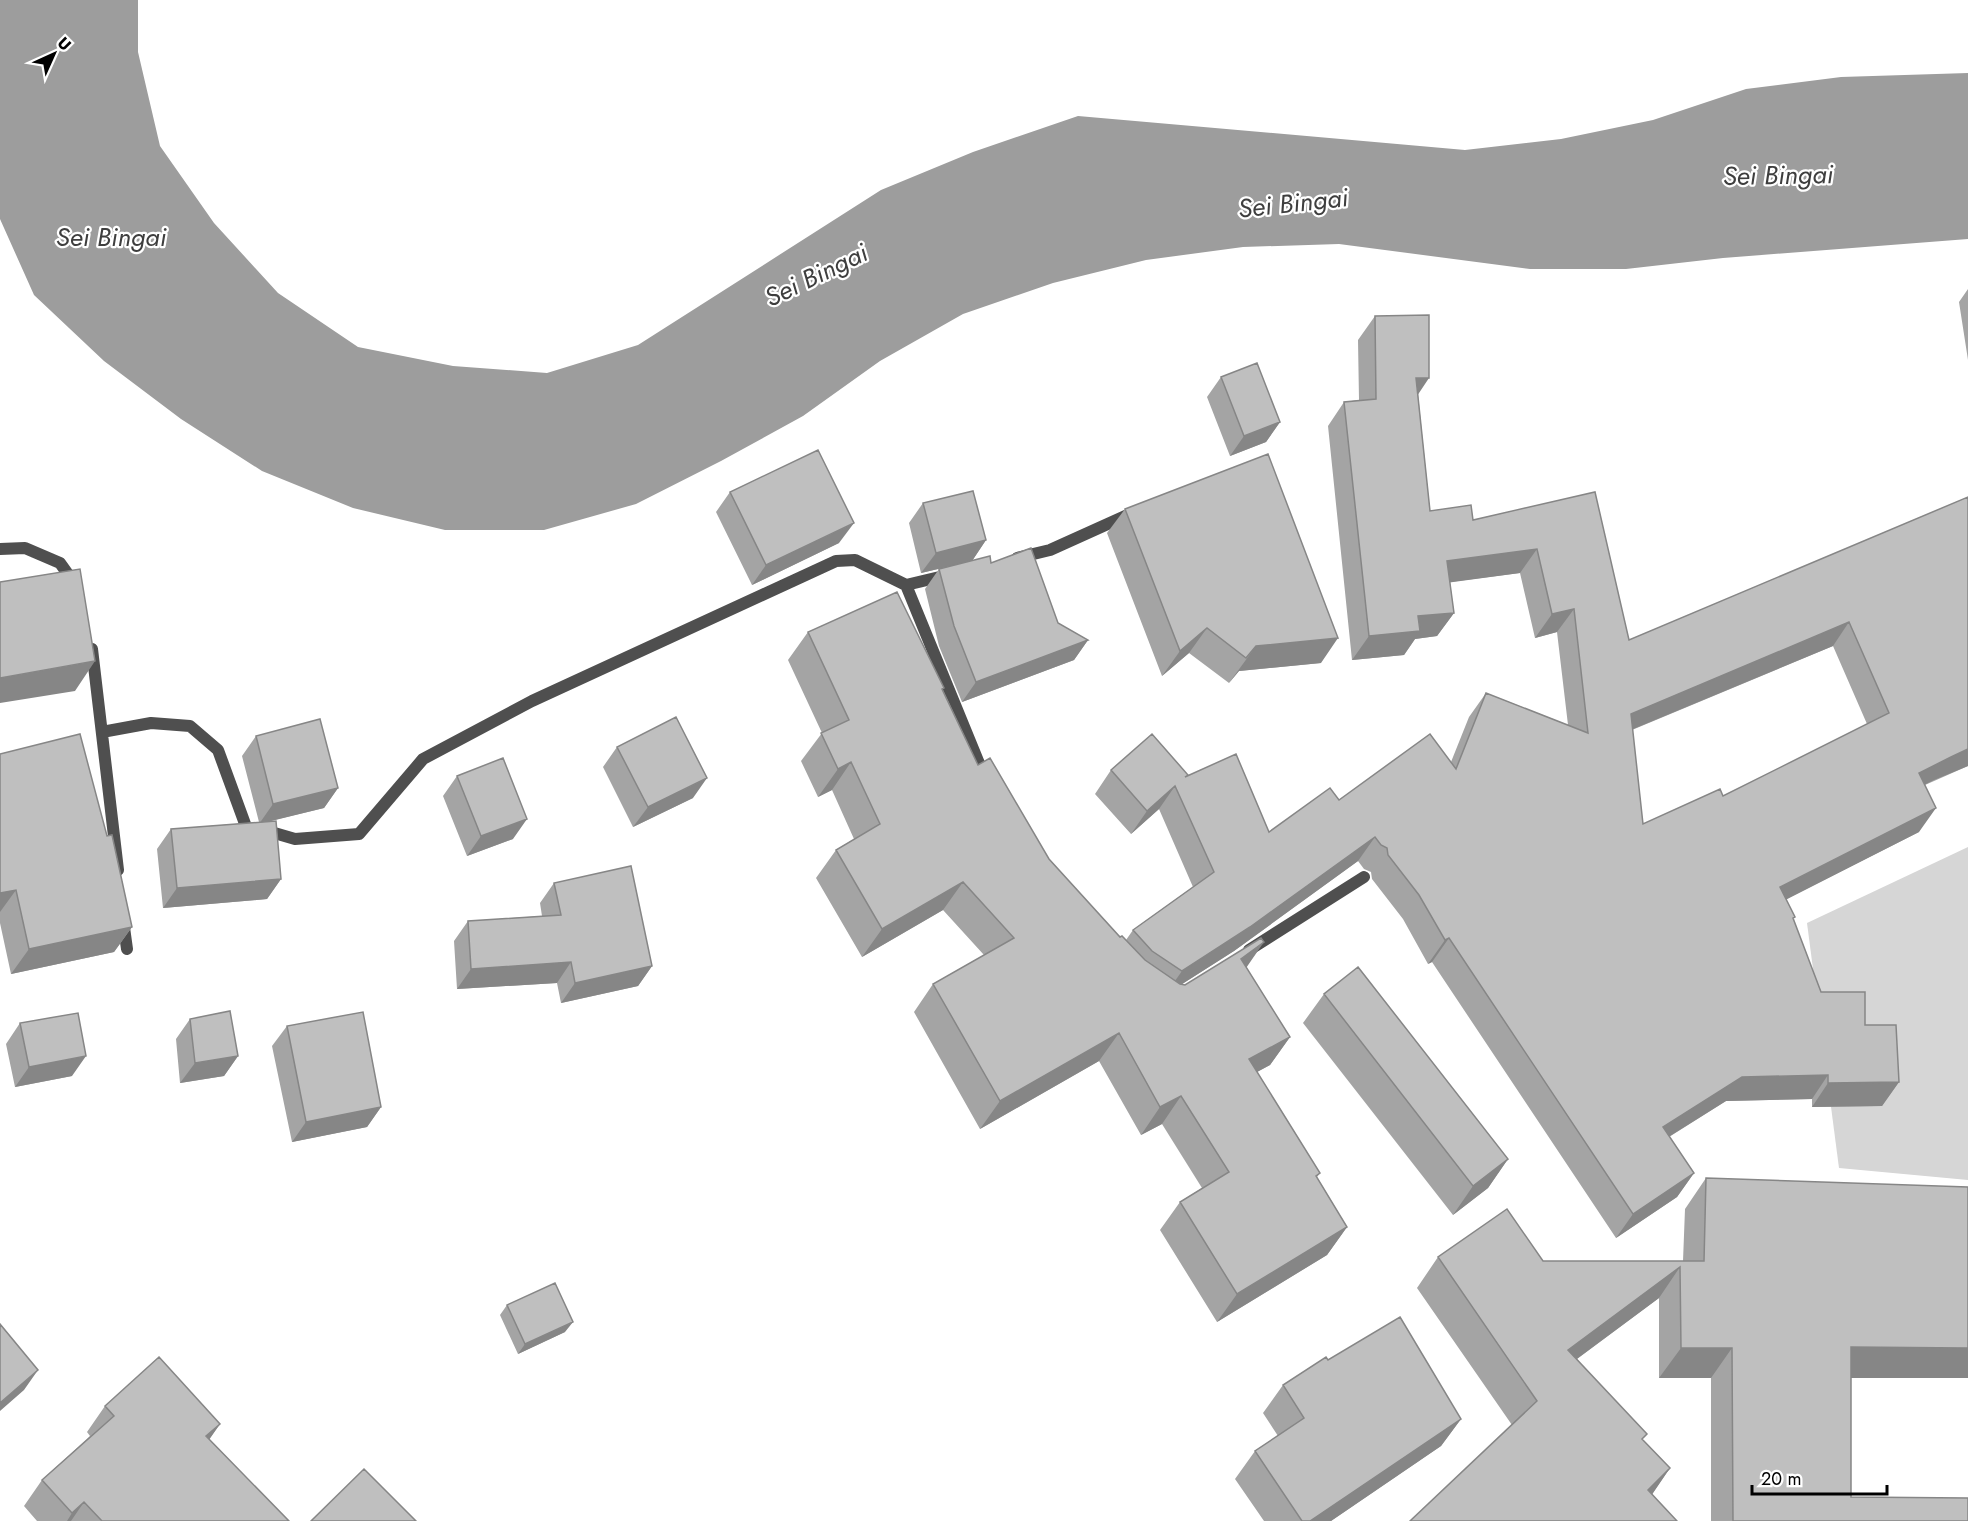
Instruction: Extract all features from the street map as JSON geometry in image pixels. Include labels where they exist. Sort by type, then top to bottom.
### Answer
[{"type":"street","points":[[1005,561],[1050,550],[1144,507]]},
{"type":"street","points":[[0,549],[26,548],[60,563],[84,595]]},
{"type":"street","points":[[102,732],[151,723],[190,726],[218,750],[248,832],[271,832],[295,839],[359,834],[423,759],[532,701],[836,561],[855,560],[906,585],[961,571]]},
{"type":"street","points":[[906,585],[982,773],[995,792]]},
{"type":"street","points":[[90,632],[119,881]]},
{"type":"street","points":[[1234,960],[1364,877]]},
{"type":"street","points":[[122,903],[127,949]]},
{"type":"shaded area","points":[[1968,847],[1968,1180],[1839,1168],[1807,923]]},
{"type":"water","name":"Sei Bingai","points":[[0,0],[138,0],[138,52],[160,146],[214,223],[278,293],[358,347],[453,366],[547,373],[638,345],[881,190],[973,152],[1078,116],[1465,150],[1561,139],[1653,120],[1746,89],[1841,77],[1968,73],[1968,239],[1723,258],[1626,269],[1530,269],[1339,244],[1243,247],[1146,260],[1053,283],[963,314],[880,361],[803,416],[636,504],[544,530],[445,530],[353,508],[262,471],[181,419],[104,361],[34,295],[0,219]]},
{"type":"building","points":[[1429,315],[1429,378],[1416,378],[1430,511],[1471,505],[1473,520],[1595,492],[1629,640],[1968,497],[1968,749],[1919,773],[1936,808],[1780,887],[1795,917],[1793,918],[1821,992],[1865,992],[1865,1025],[1896,1025],[1899,1082],[1828,1083],[1828,1075],[1742,1077],[1663,1127],[1694,1173],[1633,1214],[1449,938],[1445,940],[1419,895],[1388,855],[1387,848],[1381,845],[1375,837],[1250,927],[1182,971],[1152,951],[1133,930],[1214,872],[1175,786],[1147,811],[1111,770],[1152,734],[1188,775],[1185,777],[1236,754],[1269,832],[1330,788],[1339,800],[1430,734],[1456,769],[1486,693],[1588,733],[1574,609],[1552,614],[1537,549],[1447,561],[1454,613],[1418,616],[1420,631],[1369,636],[1344,402],[1376,399],[1375,316]],"holes":[[[1849,622],[1889,713],[1723,796],[1720,789],[1643,824],[1631,714]]]},
{"type":"building","points":[[1257,363],[1280,422],[1244,436],[1221,377]]},
{"type":"building","points":[[818,450],[854,523],[766,565],[730,492]]},
{"type":"building","points":[[1268,454],[1338,638],[1256,646],[1246,658],[1207,628],[1180,651],[1125,509]]},
{"type":"building","points":[[973,491],[986,540],[936,553],[923,503]]},
{"type":"building","points":[[1031,548],[1058,623],[1088,640],[976,682],[954,626],[939,569],[990,556],[991,563]]},
{"type":"building","points":[[80,569],[95,661],[0,678],[0,582]]},
{"type":"building","points":[[897,592],[944,688],[942,689],[978,765],[990,758],[1049,859],[1120,937],[1122,936],[1145,960],[1180,984],[1185,985],[1261,938],[1264,942],[1241,959],[1290,1037],[1249,1059],[1320,1173],[1316,1176],[1347,1227],[1237,1294],[1180,1202],[1229,1172],[1181,1096],[1160,1107],[1119,1033],[1000,1101],[933,984],[1014,938],[963,882],[882,929],[836,850],[880,824],[851,762],[838,769],[821,733],[849,720],[808,632]]},
{"type":"building","points":[[676,717],[707,778],[648,807],[617,747]]},
{"type":"building","points":[[320,719],[338,788],[273,804],[256,736]]},
{"type":"building","points":[[80,734],[107,836],[112,835],[132,927],[29,949],[16,890],[0,893],[0,754]]},
{"type":"building","points":[[503,758],[527,819],[481,836],[457,776]]},
{"type":"building","points":[[276,821],[281,879],[177,888],[171,829]]},
{"type":"building","points":[[631,866],[652,966],[575,983],[571,962],[471,969],[468,921],[561,915],[554,883]]},
{"type":"building","points":[[1358,967],[1508,1159],[1473,1186],[1324,994]]},
{"type":"building","points":[[230,1011],[238,1056],[195,1063],[190,1019]]},
{"type":"building","points":[[363,1012],[381,1107],[306,1122],[287,1026]]},
{"type":"building","points":[[78,1013],[86,1056],[29,1067],[20,1023]]},
{"type":"building","points":[[1706,1178],[1968,1187],[1968,1348],[1851,1347],[1851,1497],[1968,1498],[1968,1521],[1733,1521],[1732,1348],[1681,1348],[1680,1267],[1568,1350],[1647,1434],[1642,1439],[1670,1468],[1648,1490],[1677,1521],[1410,1521],[1537,1401],[1438,1257],[1507,1209],[1543,1261],[1704,1261]]},
{"type":"building","points":[[555,1283],[573,1322],[525,1344],[507,1305]]},
{"type":"building","points":[[1400,1317],[1461,1419],[1310,1521],[1302,1521],[1255,1451],[1304,1418],[1283,1385],[1326,1357],[1328,1360]]},
{"type":"building","points":[[0,1324],[38,1370],[0,1403]]},
{"type":"building","points":[[159,1357],[220,1424],[206,1436],[289,1521],[102,1521],[84,1502],[72,1513],[42,1480],[114,1416],[105,1406]]},
{"type":"building","points":[[364,1469],[416,1521],[311,1521]]}]
